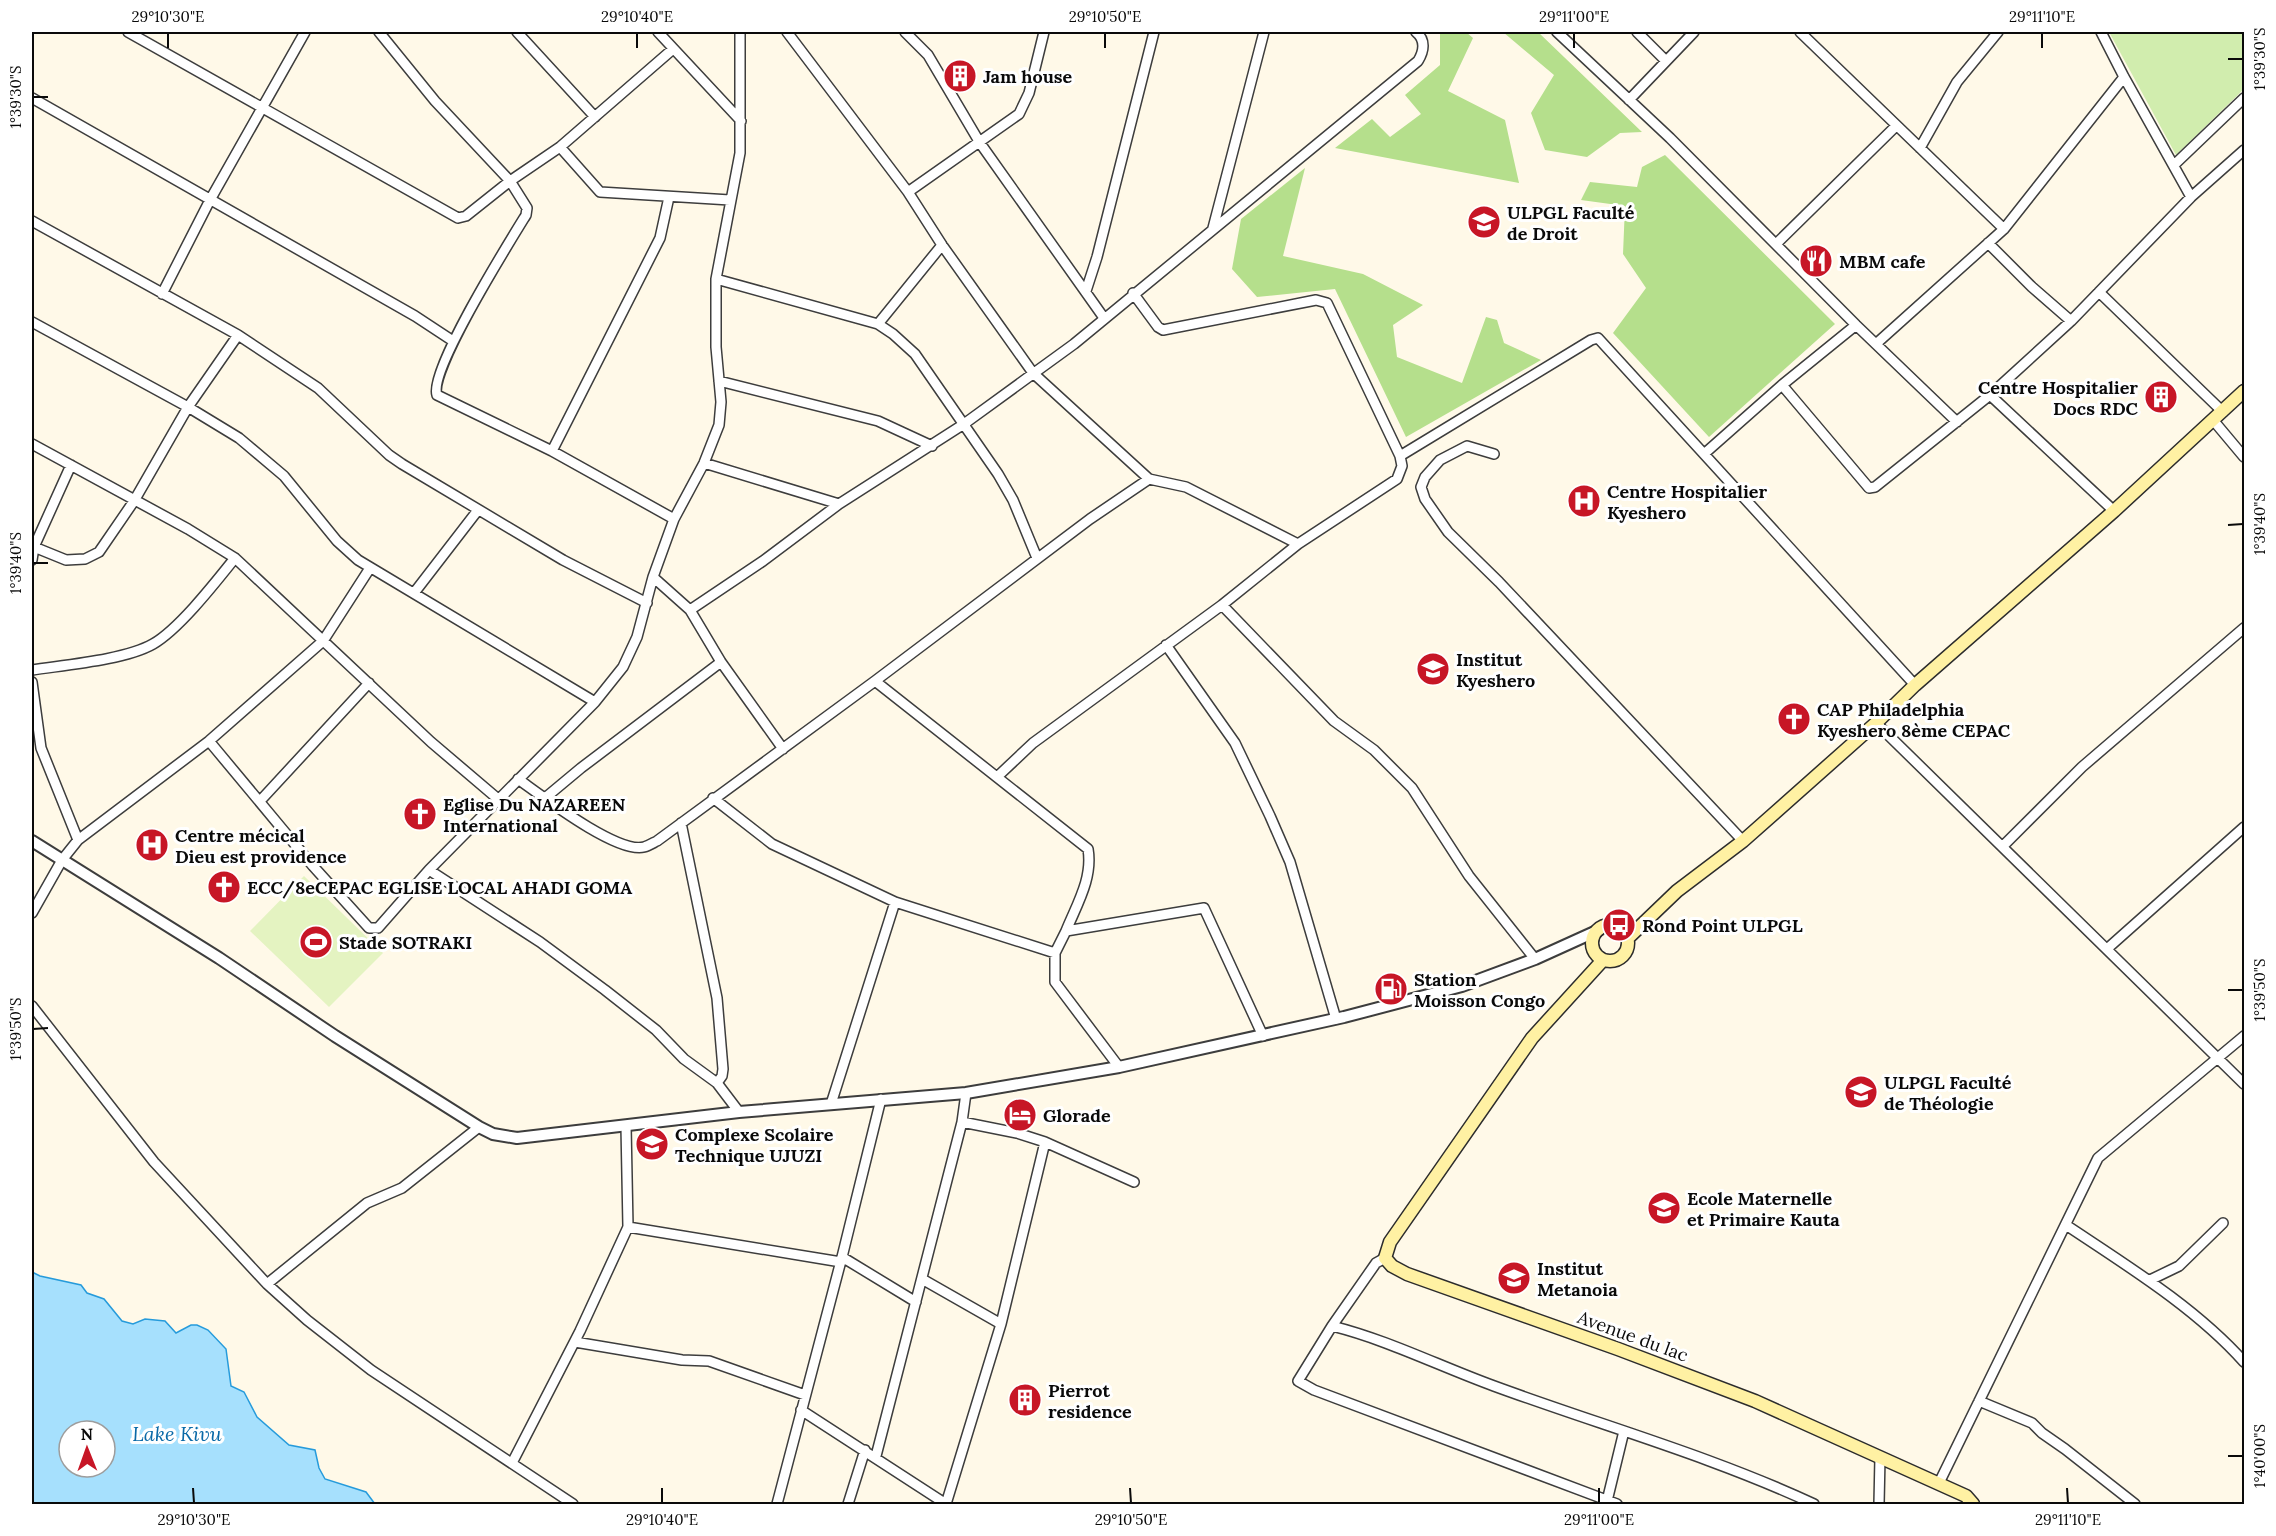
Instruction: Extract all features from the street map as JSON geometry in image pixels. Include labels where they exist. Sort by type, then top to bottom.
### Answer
[{"type":"main road","points":[[1628,938],[1677,891],[1743,841],[1876,723],[1915,685],[2114,511],[2244,391]]},
{"type":"main road","points":[[1608,926],[1618,927],[1628,938],[1628,948],[1622,957],[1613,961],[1603,960],[1593,948],[1593,938],[1599,930],[1608,926]]},
{"type":"main road","points":[[1385,1258],[1390,1242],[1532,1038],[1603,960]]},
{"type":"main road","name":"Avenue du lac","points":[[1385,1258],[1392,1266],[1407,1274],[1618,1349],[1755,1401],[1939,1483],[1966,1496],[1973,1504]]},
{"type":"street","points":[[128,32],[458,218],[466,216],[510,181],[560,147],[673,49]]},
{"type":"street","points":[[162,294],[210,200],[305,32]]},
{"type":"street","points":[[379,32],[435,101],[510,181],[528,212],[453,342],[436,387],[437,395],[552,451],[674,519]]},
{"type":"street","points":[[517,32],[595,117]]},
{"type":"street","points":[[658,32],[741,121]]},
{"type":"street","points":[[209,741],[313,866],[369,928],[378,928],[429,870],[595,702],[622,667],[637,638],[653,577],[674,519],[704,464],[719,425],[721,402],[716,347],[716,279],[740,153],[740,32]]},
{"type":"street","points":[[788,32],[908,192],[942,245],[1033,373],[1149,479],[1186,487],[1298,544]]},
{"type":"street","points":[[905,32],[928,55],[980,142],[1104,318]]},
{"type":"street","points":[[908,192],[1019,114],[1029,93],[1044,32]]},
{"type":"street","points":[[1086,291],[1097,257],[1154,32]]},
{"type":"street","points":[[1213,228],[1264,32]]},
{"type":"street","points":[[690,610],[763,561],[839,504],[964,424],[1074,344],[1133,293],[1418,61],[1423,53],[1424,45],[1422,38],[1416,32]]},
{"type":"street","points":[[1557,32],[1670,138],[1856,325],[1957,422]]},
{"type":"street","points":[[1637,32],[1666,61]]},
{"type":"street","points":[[1629,100],[1695,32]]},
{"type":"street","points":[[1800,32],[2004,229]]},
{"type":"street","points":[[1920,148],[1957,82],[1998,32]]},
{"type":"street","points":[[2101,32],[2192,196]]},
{"type":"street","points":[[1877,343],[2004,229],[2124,77]]},
{"type":"street","points":[[2174,165],[2244,98]]},
{"type":"street","points":[[32,99],[415,316],[453,342]]},
{"type":"street","points":[[1776,244],[1896,126]]},
{"type":"street","points":[[560,147],[600,192],[730,200]]},
{"type":"street","points":[[1782,385],[1869,488],[1875,487],[1990,395],[2071,321],[2192,196],[2244,150]]},
{"type":"street","points":[[552,451],[660,238],[669,197]]},
{"type":"street","points":[[32,221],[238,335],[326,393],[389,455],[564,560],[647,603]]},
{"type":"street","points":[[1988,243],[2032,287],[2071,321]]},
{"type":"street","points":[[878,324],[942,245]]},
{"type":"street","points":[[716,279],[878,324],[894,334],[915,354],[1006,487],[1037,558]]},
{"type":"street","points":[[2099,292],[2218,416],[2244,457]]},
{"type":"street","points":[[997,777],[1033,743],[1222,605],[1298,544],[1397,479],[1402,466],[1400,456],[1327,303],[1316,300],[1163,330],[1158,327],[1133,293]]},
{"type":"street","points":[[32,322],[188,407],[239,438],[297,489],[337,541],[370,568],[595,702]]},
{"type":"street","points":[[1704,454],[1782,385],[1856,325]]},
{"type":"street","points":[[34,547],[66,560],[85,559],[99,552],[134,501],[188,407],[238,335]]},
{"type":"street","points":[[1400,456],[1591,340],[1598,338],[1915,685]]},
{"type":"street","points":[[719,381],[878,421],[932,446]]},
{"type":"street","points":[[1990,395],[2114,511]]},
{"type":"street","points":[[32,444],[188,529],[235,558],[431,742],[498,799]]},
{"type":"street","points":[[1494,454],[1467,447],[1440,460],[1425,477],[1421,487],[1425,498],[1448,532],[1507,590],[1743,841]]},
{"type":"street","points":[[704,464],[839,504]]},
{"type":"street","points":[[32,560],[34,547],[71,465]]},
{"type":"street","points":[[518,779],[584,825],[625,844],[644,847],[657,841],[1090,519],[1149,479]]},
{"type":"street","points":[[414,593],[478,510]]},
{"type":"street","points":[[32,670],[87,662],[141,650],[152,644],[171,631],[235,558]]},
{"type":"street","points":[[32,913],[62,860],[78,840],[209,741],[323,641],[370,568]]},
{"type":"street","points":[[653,577],[690,610],[722,662],[783,749]]},
{"type":"street","points":[[1222,605],[1334,721],[1374,750],[1412,788],[1469,876],[1535,959]]},
{"type":"street","points":[[2003,846],[2082,767],[2244,628]]},
{"type":"street","points":[[1166,645],[1235,743],[1270,816],[1290,862],[1336,1019]]},
{"type":"street","points":[[545,798],[581,768],[722,662]]},
{"type":"street","points":[[875,681],[1088,849],[1091,865],[1087,879],[1055,953],[1055,982],[1119,1067]]},
{"type":"street","points":[[32,682],[41,748],[78,840]]},
{"type":"street","points":[[260,801],[369,683]]},
{"type":"street","points":[[1876,723],[2108,948],[2244,1084]]},
{"type":"street","points":[[713,798],[772,844],[895,902],[1055,953]]},
{"type":"street","points":[[681,823],[717,998],[723,1069],[722,1076],[717,1083]]},
{"type":"street","points":[[2108,948],[2244,827]]},
{"type":"street","points":[[32,842],[219,957],[335,1036],[479,1127],[493,1134],[517,1138],[739,1112],[966,1093],[1119,1067],[1336,1019],[1462,986],[1535,959],[1599,930]]},
{"type":"street","points":[[429,870],[550,949],[656,1030],[684,1059],[717,1083],[739,1112]]},
{"type":"street","points":[[831,1104],[895,902]]},
{"type":"street","points":[[1066,931],[1204,908],[1263,1036]]},
{"type":"street","points":[[32,1006],[154,1162],[267,1284],[307,1320],[371,1370],[573,1504]]},
{"type":"street","points":[[1939,1483],[2098,1158],[2244,1036]]},
{"type":"street","points":[[876,1456],[962,1122],[966,1093]]},
{"type":"street","points":[[777,1504],[842,1260],[881,1100]]},
{"type":"street","points":[[962,1122],[1017,1133],[1045,1142],[1134,1182]]},
{"type":"street","points":[[512,1463],[575,1342],[628,1227],[626,1126]]},
{"type":"street","points":[[267,1284],[367,1203],[402,1188],[479,1127]]},
{"type":"street","points":[[801,1410],[876,1456],[946,1504],[1001,1324],[1045,1142]]},
{"type":"street","points":[[2150,1280],[2179,1266],[2223,1223]]},
{"type":"street","points":[[2066,1225],[2150,1280],[2231,1347],[2244,1362]]},
{"type":"street","points":[[628,1227],[842,1260],[916,1302]]},
{"type":"street","points":[[1385,1258],[1376,1263],[1332,1326],[1298,1382],[1612,1503],[1624,1431]]},
{"type":"street","points":[[922,1279],[1001,1324]]},
{"type":"street","points":[[1332,1326],[1356,1332],[1491,1385],[1764,1481],[1814,1504]]},
{"type":"street","points":[[575,1342],[682,1360],[709,1361],[805,1395]]},
{"type":"street","points":[[1979,1401],[2032,1423],[2135,1504]]},
{"type":"street","points":[[848,1504],[865,1450]]},
{"type":"street","points":[[1879,1504],[1880,1457]]},
{"type":"green space","points":[[1440,32],[1466,32],[1473,38],[1448,91],[1505,120],[1519,183],[1335,148],[1372,119],[1390,137],[1421,114],[1405,95],[1440,65]]},
{"type":"green space","points":[[1503,32],[1538,32],[1642,132],[1620,133],[1587,157],[1545,150],[1531,113],[1554,75]]},
{"type":"green space","points":[[2109,32],[2244,32],[2244,89],[2176,155]]},
{"type":"green space","points":[[1665,155],[1835,324],[1709,437],[1613,333],[1646,288],[1623,254],[1625,206],[1581,200],[1590,182],[1637,187],[1642,167]]},
{"type":"green space","points":[[1305,168],[1283,256],[1363,274],[1423,305],[1393,325],[1397,357],[1462,383],[1486,317],[1497,320],[1504,343],[1541,360],[1406,437],[1335,289],[1257,297],[1232,269],[1241,219]]},
{"type":"green space","name":"Stade SOTRAKI","points":[[304,876],[383,953],[329,1007],[250,931]]},
{"type":"water","name":"Lake Kivu","points":[[32,1272],[40,1276],[81,1285],[87,1293],[104,1299],[122,1321],[133,1324],[145,1319],[165,1321],[176,1333],[191,1325],[208,1330],[226,1349],[231,1386],[244,1392],[257,1417],[289,1445],[315,1450],[319,1468],[325,1479],[366,1492],[375,1504],[32,1504]]},
{"type":"place","name":"Jam house","points":[[960,76]]},
{"type":"place","name":"ULPGL Faculté de Droit","points":[[1484,222]]},
{"type":"place","name":"MBM cafe","points":[[1816,261]]},
{"type":"place","name":"Centre Hospitalier Docs RDC","points":[[2161,397]]},
{"type":"place","name":"Centre Hospitalier Kyeshero","points":[[1584,501]]},
{"type":"place","name":"Institut Kyeshero","points":[[1433,669]]},
{"type":"place","name":"CAP Philadelphia Kyeshero 8ème CEPAC","points":[[1794,719]]},
{"type":"place","name":"Eglise Du NAZAREEN International","points":[[420,814]]},
{"type":"place","name":"Centre mécical Dieu est providence","points":[[152,845]]},
{"type":"place","name":"ECC/8eCEPAC EGLISE LOCAL AHADI GOMA","points":[[224,887]]},
{"type":"place","name":"Rond Point ULPGL","points":[[1619,925]]},
{"type":"place","name":"Stade SOTRAKI","points":[[316,942]]},
{"type":"place","name":"Station Moisson Congo","points":[[1391,989]]},
{"type":"place","name":"ULPGL Faculté de Théologie","points":[[1861,1092]]},
{"type":"place","name":"Glorade","points":[[1020,1115]]},
{"type":"place","name":"Complexe Scolaire Technique UJUZI","points":[[652,1144]]},
{"type":"place","name":"Ecole Maternelle et Primaire Kauta","points":[[1664,1208]]},
{"type":"place","name":"Institut Metanoia","points":[[1514,1278]]},
{"type":"place","name":"Pierrot residence","points":[[1025,1400]]}]
